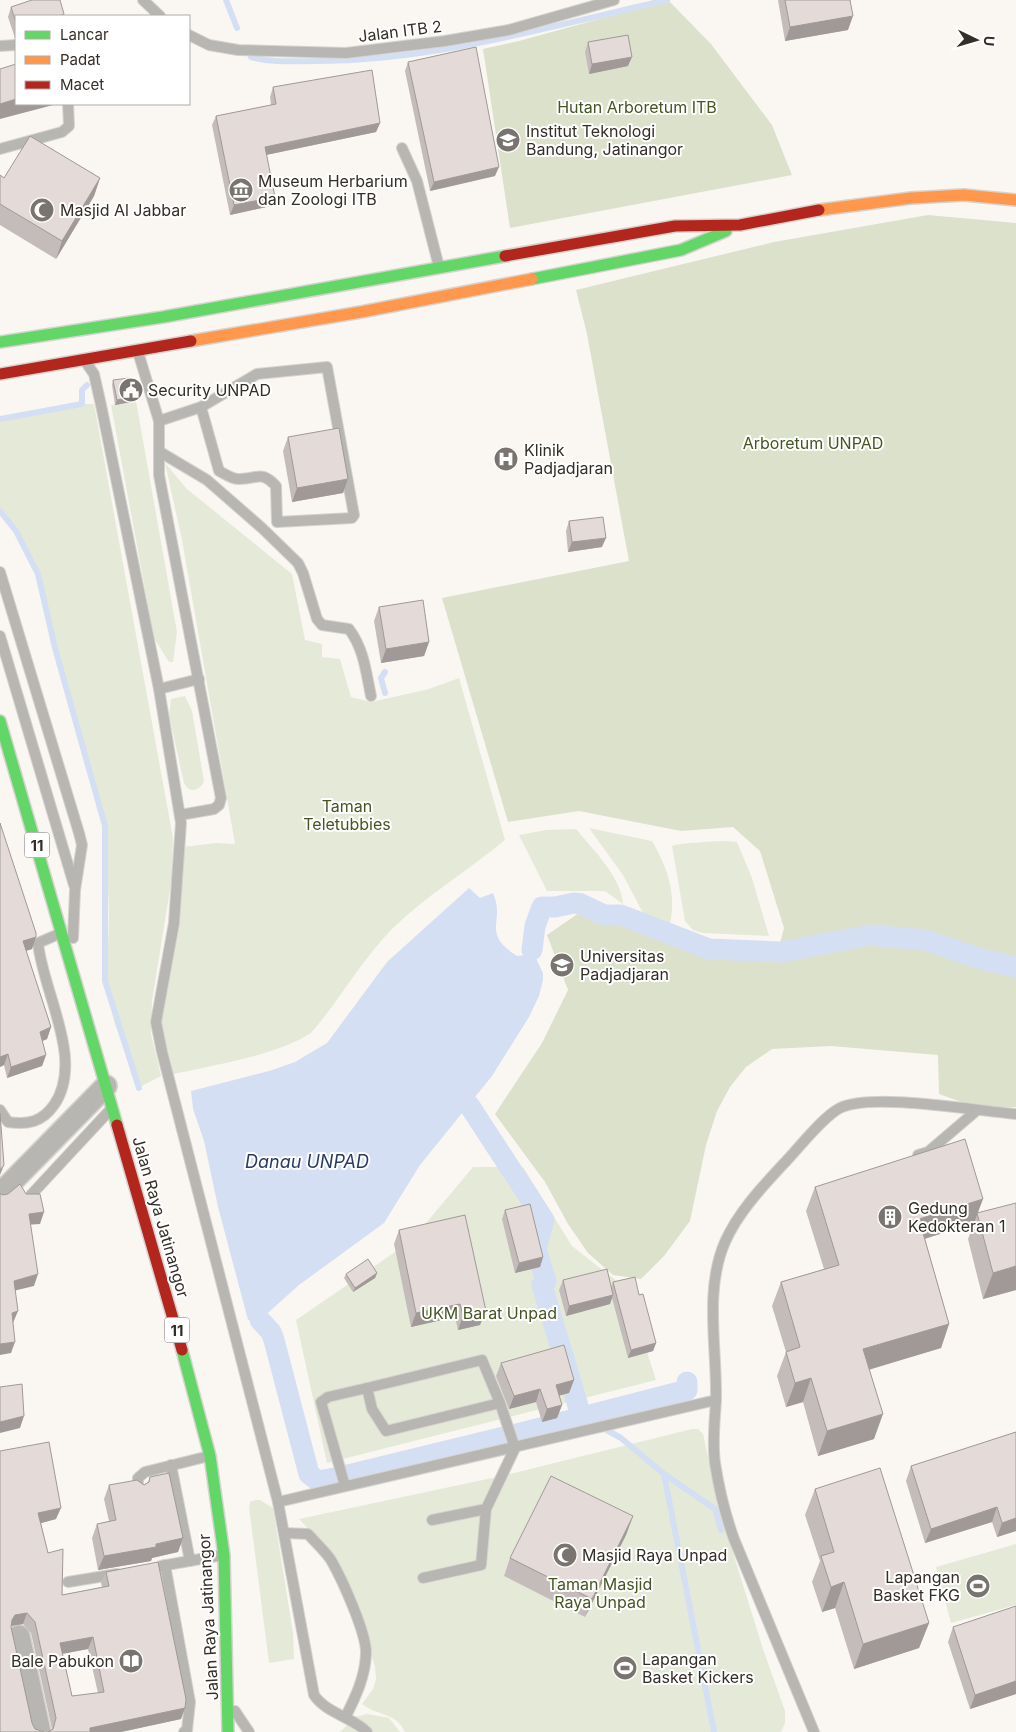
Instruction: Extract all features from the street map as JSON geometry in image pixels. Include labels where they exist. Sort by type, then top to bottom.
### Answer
[{"type":"main road","points":[[0,342],[133,322],[675,226],[740,225],[841,206],[911,198],[964,196],[1016,200]]},
{"type":"main road","points":[[0,374],[361,312],[681,250],[740,225]]},
{"type":"main road","name":"Jalan Raya Jatinangor","points":[[0,721],[170,1306],[210,1456],[224,1555],[228,1732]]},
{"type":"street","points":[[133,322],[138,350]]},
{"type":"street","points":[[0,1194],[106,1086]]},
{"type":"street","points":[[19,1636],[40,1732]]},
{"type":"lane","points":[[143,0],[159,15]]},
{"type":"lane","name":"Jalan ITB 2","points":[[190,36],[209,45],[238,50],[346,53],[445,41],[509,30],[614,0]]},
{"type":"lane","points":[[0,46],[15,45]]},
{"type":"lane","points":[[0,149],[62,132],[69,126],[68,105]]},
{"type":"lane","points":[[402,148],[417,181],[439,268]]},
{"type":"lane","points":[[138,350],[159,421],[159,474],[221,798],[219,805],[214,809],[180,814]]},
{"type":"lane","points":[[81,360],[87,362],[94,374],[159,689],[180,814],[179,865],[174,923],[156,1022],[171,1093],[278,1502],[314,1695],[320,1704],[346,1716],[368,1732]]},
{"type":"lane","points":[[159,421],[201,407],[257,374],[327,367],[354,515],[352,518],[277,522],[276,486],[269,478],[261,475],[236,479],[219,472],[201,407]]},
{"type":"lane","points":[[160,452],[207,480],[262,528],[298,563],[303,572],[317,619],[322,625],[349,628],[358,640],[363,656],[370,696]]},
{"type":"lane","points":[[0,572],[82,845],[75,890],[72,970]]},
{"type":"lane","points":[[0,636],[63,841],[75,890]]},
{"type":"lane","points":[[159,689],[199,679]]},
{"type":"lane","points":[[0,1110],[8,1122],[22,1124],[46,1116],[61,1094],[67,1070],[65,1050],[36,938],[61,933]]},
{"type":"lane","points":[[814,1732],[734,1540],[723,1508],[715,1461],[713,1423],[716,1400],[713,1296],[717,1269],[725,1242],[761,1189],[812,1132],[840,1108],[859,1102],[885,1102],[1016,1114]]},
{"type":"lane","points":[[31,1195],[113,1108]]},
{"type":"lane","points":[[912,1158],[928,1152],[976,1111]]},
{"type":"lane","points":[[345,1486],[321,1402],[328,1397],[482,1360],[500,1403],[515,1448],[486,1509],[481,1565],[423,1578]]},
{"type":"lane","points":[[367,1388],[372,1409],[386,1431],[500,1403]]},
{"type":"lane","points":[[278,1502],[716,1400]]},
{"type":"lane","points":[[138,1492],[138,1478],[145,1472],[210,1456]]},
{"type":"lane","points":[[171,1465],[190,1561]]},
{"type":"lane","points":[[432,1520],[486,1509]]},
{"type":"lane","points":[[285,1533],[308,1534],[330,1560],[356,1614],[366,1652],[361,1684],[346,1716]]},
{"type":"lane","points":[[150,1558],[152,1568],[224,1555]]},
{"type":"lane","points":[[165,1565],[190,1702],[184,1732]]},
{"type":"lane","points":[[68,1582],[124,1572]]},
{"type":"lane","points":[[228,1699],[249,1732]]},
{"type":"green space","name":"Hutan Arboretum ITB","points":[[668,0],[711,44],[772,125],[792,175],[510,228],[483,49]]},
{"type":"green space","name":"Arboretum UNPAD","points":[[928,215],[1016,223],[1016,1107],[975,1107],[939,1094],[938,1055],[831,1046],[772,1049],[746,1067],[730,1087],[717,1111],[706,1145],[690,1221],[664,1256],[641,1279],[613,1275],[588,1253],[568,1224],[545,1182],[495,1114],[542,1043],[568,990],[547,935],[579,913],[710,947],[779,947],[784,928],[760,851],[733,827],[681,831],[579,811],[508,822],[442,598],[629,561],[587,334],[576,290],[774,242]]},
{"type":"green space","points":[[136,401],[177,632],[173,662],[169,662],[154,638],[111,405]]},
{"type":"green space","points":[[82,404],[94,404],[173,838],[172,877],[152,1001],[151,1034],[161,1076],[138,1088],[114,1021],[107,984],[109,912],[105,826],[55,648],[38,574],[16,531],[0,511],[0,419]]},
{"type":"green space","name":"Taman Teletubbies","points":[[165,463],[187,489],[292,574],[305,640],[322,644],[322,657],[340,659],[351,697],[371,702],[429,689],[459,678],[505,840],[418,906],[391,930],[369,955],[311,1033],[297,1041],[262,1054],[170,1075],[160,1019],[182,847],[216,843],[235,844],[182,540]]},
{"type":"green space","points":[[185,696],[192,711],[204,781],[200,787],[194,790],[189,789],[184,783],[169,715],[171,699]]},
{"type":"green space","points":[[589,828],[652,841],[662,860],[669,881],[672,902],[670,924],[644,915],[623,875]]},
{"type":"green space","points":[[576,829],[612,874],[617,883],[623,904],[605,891],[547,891],[519,835],[546,830]]},
{"type":"green space","points":[[728,841],[737,842],[752,878],[769,936],[703,933],[693,930],[685,921],[672,846]]},
{"type":"green space","name":"UKM Barat Unpad","points":[[473,1167],[523,1167],[572,1246],[627,1289],[656,1380],[327,1463],[296,1320],[411,1241]]},
{"type":"green space","name":"Taman Masjid Raya Unpad","points":[[698,1429],[703,1434],[719,1508],[763,1649],[785,1711],[785,1723],[781,1732],[405,1732],[397,1721],[362,1704],[373,1689],[376,1679],[375,1667],[364,1631],[312,1533],[299,1519],[506,1475]]},
{"type":"green space","points":[[260,1500],[273,1508],[293,1633],[294,1659],[269,1663],[249,1507],[250,1502]]},
{"type":"green space","name":"Lapangan Basket FKG","points":[[1016,1544],[1016,1605],[951,1623],[936,1567]]},
{"type":"green space","points":[[367,1714],[389,1718],[400,1732],[340,1732],[355,1717]]},
{"type":"water","name":"Danau UNPAD","points":[[469,888],[480,898],[493,893],[496,903],[496,926],[499,940],[517,956],[526,955],[532,950],[543,973],[539,996],[529,1017],[492,1076],[420,1165],[384,1223],[299,1285],[260,1320],[248,1320],[218,1207],[204,1141],[193,1109],[191,1091],[269,1071],[295,1062],[327,1043],[387,962]]},
{"type":"building","points":[[32,0],[60,0],[64,14],[15,15],[15,20],[11,7]]},
{"type":"building","points":[[785,0],[850,0],[853,16],[790,27]]},
{"type":"building","points":[[628,35],[632,57],[592,64],[588,42]]},
{"type":"building","points":[[476,47],[499,167],[434,182],[408,62]]},
{"type":"building","points":[[15,64],[15,99],[0,104],[0,69]]},
{"type":"building","points":[[372,70],[380,123],[265,147],[275,197],[234,205],[216,116],[276,104],[273,87]]},
{"type":"building","name":"Masjid Al Jabbar","points":[[30,136],[100,178],[62,241],[0,204],[0,175],[4,178]]},
{"type":"building","points":[[129,378],[133,397],[117,400],[113,380]]},
{"type":"building","points":[[339,428],[348,479],[297,488],[288,437]]},
{"type":"building","points":[[603,517],[606,538],[572,542],[569,521]]},
{"type":"building","points":[[423,600],[429,642],[386,649],[379,607]]},
{"type":"building","points":[[0,823],[36,933],[36,937],[23,941],[51,1027],[40,1032],[46,1055],[11,1067],[8,1054],[0,1057]]},
{"type":"building","points":[[0,1113],[4,1165],[0,1170]]},
{"type":"building","points":[[965,1139],[983,1199],[919,1219],[949,1324],[863,1349],[883,1414],[827,1431],[811,1378],[795,1383],[786,1352],[800,1347],[781,1282],[839,1265],[815,1187]]},
{"type":"building","points":[[20,1184],[26,1194],[40,1194],[44,1212],[29,1214],[38,1274],[14,1281],[18,1311],[12,1313],[15,1342],[0,1344],[0,1193],[2,1195],[8,1194]]},
{"type":"building","points":[[1016,1203],[1016,1266],[993,1273],[977,1213]]},
{"type":"building","points":[[530,1204],[543,1257],[519,1263],[505,1210]]},
{"type":"building","points":[[465,1215],[486,1311],[463,1316],[460,1304],[416,1313],[399,1230]]},
{"type":"building","points":[[368,1259],[377,1273],[355,1288],[346,1274]]},
{"type":"building","points":[[607,1269],[613,1295],[569,1306],[563,1280]]},
{"type":"building","points":[[635,1277],[639,1295],[643,1294],[656,1343],[631,1350],[613,1282]]},
{"type":"building","points":[[564,1345],[574,1380],[556,1385],[562,1405],[547,1409],[540,1389],[514,1396],[501,1363]]},
{"type":"building","points":[[22,1384],[24,1416],[0,1422],[0,1387]]},
{"type":"building","points":[[1016,1432],[1016,1518],[1002,1523],[997,1507],[931,1529],[911,1466]]},
{"type":"building","points":[[49,1442],[61,1508],[38,1513],[48,1553],[63,1549],[62,1595],[109,1586],[106,1572],[158,1562],[186,1699],[185,1708],[90,1728],[90,1732],[48,1732],[53,1729],[56,1718],[35,1622],[27,1613],[15,1615],[11,1627],[32,1723],[35,1729],[44,1732],[0,1732],[0,1451]],"holes":[[[93,1637],[104,1692],[72,1696],[60,1643]]]},
{"type":"building","points":[[880,1468],[929,1623],[863,1644],[844,1582],[831,1587],[821,1556],[834,1552],[815,1489]]},
{"type":"building","points":[[169,1473],[183,1538],[156,1544],[156,1547],[104,1556],[97,1524],[116,1520],[109,1485],[137,1480],[144,1485],[149,1482],[150,1477]]},
{"type":"building","name":"Masjid Raya Unpad","points":[[551,1476],[633,1516],[592,1599],[510,1558]]},
{"type":"building","points":[[1016,1606],[1016,1681],[975,1695],[953,1627]]},
{"type":"waterway","points":[[226,0],[237,28]]},
{"type":"waterway","points":[[251,57],[275,61],[360,59],[448,49],[536,31],[667,0]]},
{"type":"waterway","points":[[0,419],[82,404],[82,390],[87,385]]},
{"type":"waterway","points":[[0,511],[16,531],[38,574],[55,648],[105,826],[105,981],[139,1088]]},
{"type":"waterway","points":[[385,672],[381,678],[385,693]]},
{"type":"waterway","points":[[532,950],[535,926],[542,907],[555,907],[574,903],[581,904],[604,915],[621,915],[709,949],[782,952],[870,935],[925,940],[981,959],[1016,967]]},
{"type":"waterway","points":[[469,1105],[544,1220],[536,1249],[546,1281],[542,1285],[581,1416]]},
{"type":"waterway","points":[[260,1320],[271,1332],[274,1340],[309,1474],[318,1481],[334,1478]]},
{"type":"waterway","points":[[517,1434],[687,1390],[687,1382]]},
{"type":"waterway","points":[[581,1416],[621,1438],[664,1474],[714,1732]]},
{"type":"waterway","points":[[348,1475],[504,1437]]},
{"type":"waterway","points":[[664,1474],[715,1509],[721,1530]]},
{"type":"traffic: fast","points":[[532,279],[681,250],[726,231]]},
{"type":"traffic: fast","points":[[0,342],[163,317],[505,256]]},
{"type":"traffic: fast","points":[[0,721],[117,1125]]},
{"type":"traffic: fast","points":[[182,1350],[210,1456],[224,1555],[228,1732]]},
{"type":"traffic: slow","points":[[819,210],[911,198],[964,195],[1016,200]]},
{"type":"traffic: slow","points":[[191,341],[361,312],[532,279]]},
{"type":"traffic: jam","points":[[505,256],[675,226],[740,225],[819,210]]},
{"type":"traffic: jam","points":[[0,374],[191,341]]},
{"type":"traffic: jam","points":[[117,1125],[182,1350]]},
{"type":"place","name":"Institut Teknologi Bandung, Jatinangor","points":[[508,140]]},
{"type":"place","name":"Museum Herbarium dan Zoologi ITB","points":[[241,190]]},
{"type":"place","name":"Masjid Al Jabbar","points":[[42,210]]},
{"type":"place","name":"Security UNPAD","points":[[131,390]]},
{"type":"place","name":"Klinik Padjadjaran","points":[[506,459]]},
{"type":"place","name":"Universitas Padjadjaran","points":[[562,965]]},
{"type":"place","name":"Gedung Kedokteran 1","points":[[890,1217]]},
{"type":"place","name":"Masjid Raya Unpad","points":[[565,1555]]},
{"type":"place","name":"Lapangan Basket FKG","points":[[978,1586]]},
{"type":"place","name":"Bale Pabukon","points":[[131,1661]]},
{"type":"place","name":"Lapangan Basket Kickers","points":[[625,1668]]}]
